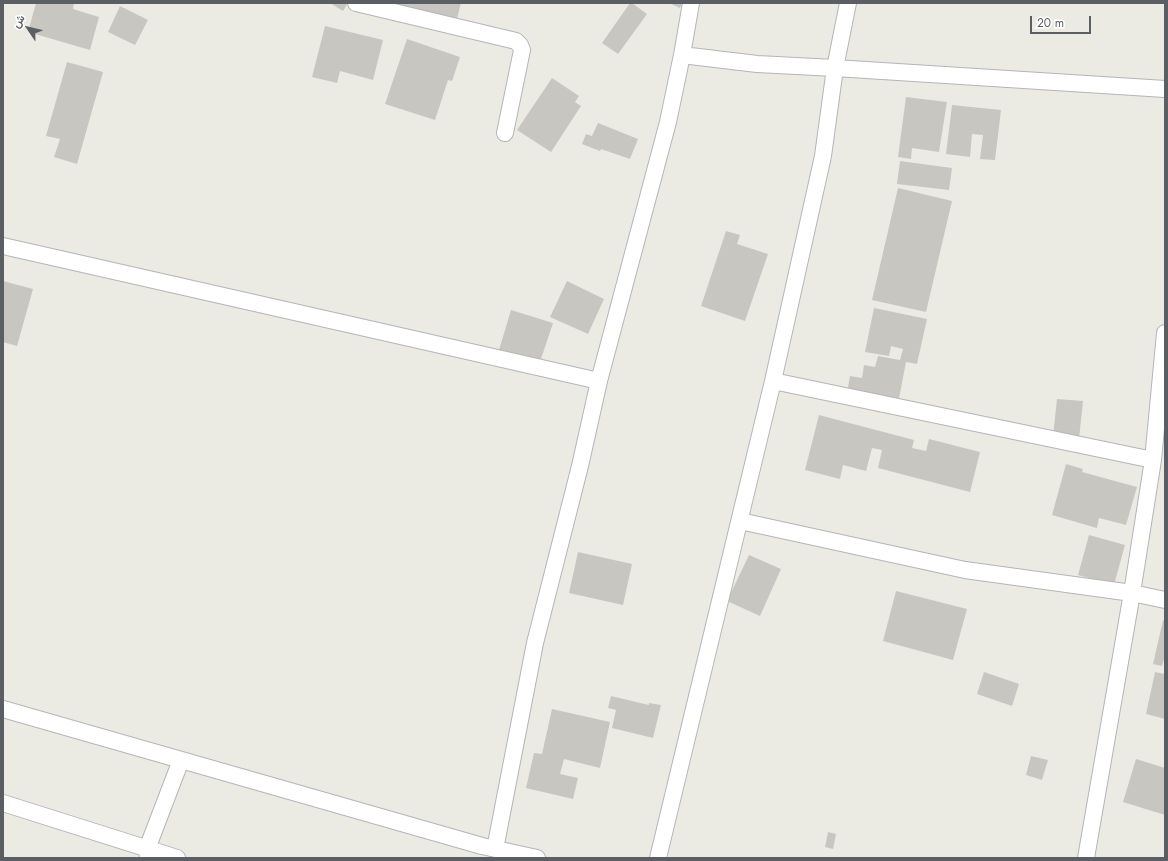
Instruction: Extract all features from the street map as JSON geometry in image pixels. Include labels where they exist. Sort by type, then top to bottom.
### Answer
[{"type":"street","points":[[356,3],[516,41],[522,50],[505,133]]},
{"type":"street","points":[[495,848],[535,643],[580,466],[599,381],[668,122],[691,3]]},
{"type":"street","points":[[658,858],[773,381],[823,156],[835,68],[848,3]]},
{"type":"street","points":[[682,55],[757,64],[1165,89]]},
{"type":"street","points":[[3,246],[599,381]]},
{"type":"street","points":[[1086,858],[1132,593],[1153,460],[1165,333]]},
{"type":"street","points":[[773,381],[1153,460]]},
{"type":"street","points":[[740,521],[965,570],[1132,593],[1165,600]]},
{"type":"street","points":[[3,709],[495,848],[537,858]]},
{"type":"street","points":[[148,853],[181,760]]},
{"type":"street","points":[[3,803],[148,853],[177,858]]},
{"type":"building","points":[[36,3],[74,3],[73,9],[99,17],[90,50],[28,32]]},
{"type":"building","points":[[330,3],[348,3],[343,11]]},
{"type":"building","points":[[369,3],[461,3],[455,26]]},
{"type":"building","points":[[630,3],[647,14],[618,54],[602,43]]},
{"type":"building","points":[[669,3],[682,3],[680,8]]},
{"type":"building","points":[[120,6],[148,20],[135,45],[108,32]]},
{"type":"building","points":[[325,26],[383,40],[373,80],[340,71],[337,83],[312,77]]},
{"type":"building","points":[[407,39],[460,57],[452,81],[448,80],[435,120],[385,104]]},
{"type":"building","points":[[67,62],[103,72],[77,164],[54,157],[60,139],[46,136]]},
{"type":"building","points":[[552,78],[579,96],[575,102],[581,106],[551,152],[517,130]]},
{"type":"building","points":[[906,97],[947,102],[939,152],[912,148],[911,159],[898,157]]},
{"type":"building","points":[[952,105],[1001,110],[995,160],[980,159],[983,135],[972,134],[970,157],[946,154]]},
{"type":"building","points":[[598,123],[638,139],[630,159],[601,149],[600,151],[582,144],[586,134],[592,136]]},
{"type":"building","points":[[900,161],[952,168],[949,190],[897,184]]},
{"type":"building","points":[[898,188],[952,201],[926,312],[872,300]]},
{"type":"building","points":[[726,231],[740,235],[737,244],[768,254],[745,321],[701,306]]},
{"type":"building","points":[[3,281],[33,289],[17,346],[3,342]]},
{"type":"building","points":[[567,281],[604,299],[588,334],[550,317]]},
{"type":"building","points":[[874,308],[927,319],[917,364],[906,362],[897,409],[846,399],[850,376],[862,378],[864,365],[875,367],[878,356],[900,360],[903,349],[891,346],[889,356],[865,352]]},
{"type":"building","points":[[511,310],[553,323],[540,362],[499,350]]},
{"type":"building","points":[[1057,399],[1083,401],[1079,439],[1053,436]]},
{"type":"building","points":[[819,415],[914,440],[912,448],[926,451],[929,439],[980,452],[970,492],[878,468],[882,450],[872,448],[866,471],[843,465],[840,479],[805,470]]},
{"type":"building","points":[[1066,464],[1083,469],[1082,472],[1137,487],[1126,525],[1099,518],[1097,528],[1052,515]]},
{"type":"building","points":[[1089,535],[1125,545],[1114,585],[1078,575]]},
{"type":"building","points":[[578,552],[632,564],[623,605],[569,593]]},
{"type":"building","points":[[749,555],[781,569],[760,616],[727,601]]},
{"type":"building","points":[[896,591],[967,609],[953,660],[883,641]]},
{"type":"building","points":[[1163,620],[1165,621],[1165,656],[1162,666],[1153,664]]},
{"type":"building","points":[[984,672],[1019,684],[1012,706],[977,694]]},
{"type":"building","points":[[1155,672],[1165,674],[1165,719],[1146,714]]},
{"type":"building","points":[[611,696],[649,705],[649,703],[661,705],[653,738],[612,728],[616,710],[608,708]]},
{"type":"building","points":[[552,709],[610,722],[600,768],[564,759],[560,774],[578,778],[573,799],[526,788],[534,753],[542,754]]},
{"type":"building","points":[[1031,756],[1048,760],[1042,780],[1026,775]]},
{"type":"building","points":[[1136,759],[1165,768],[1165,815],[1123,802]]},
{"type":"building","points":[[828,832],[836,834],[833,849],[825,847]]}]
